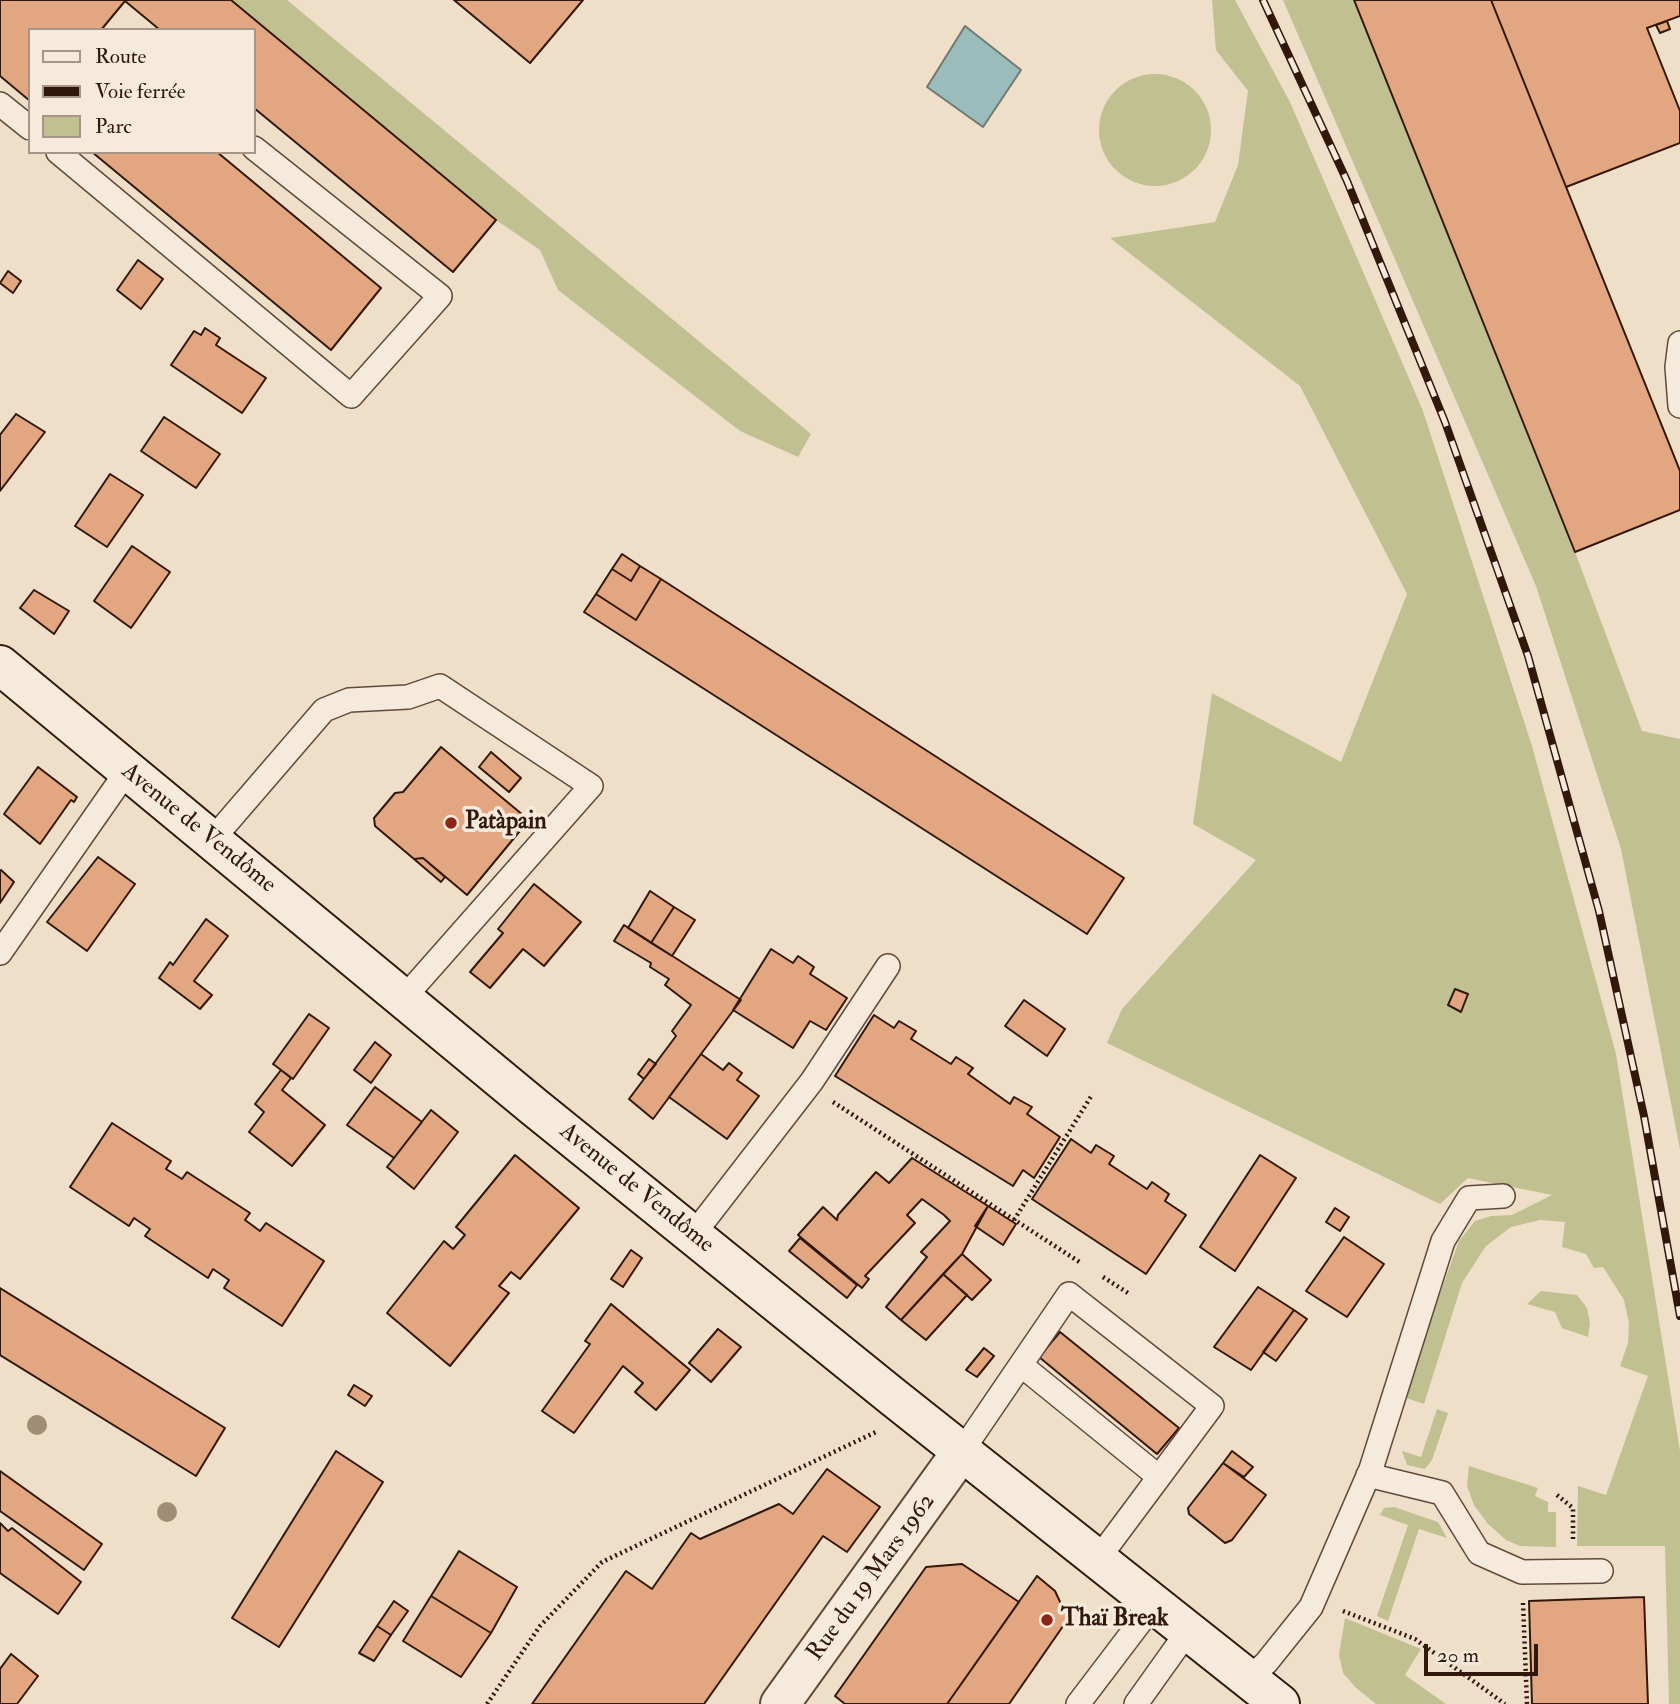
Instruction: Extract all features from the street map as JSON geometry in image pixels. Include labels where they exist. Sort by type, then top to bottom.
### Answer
[{"type":"main road","name":"Avenue de Vendôme","points":[[0,666],[692,1235],[1280,1704]]},
{"type":"main road","name":"Rue du 19 Mars 1962","points":[[780,1704],[962,1451]]},
{"type":"lane","points":[[0,104],[28,126]]},
{"type":"lane","points":[[60,154],[351,396],[440,296],[256,150]]},
{"type":"lane","points":[[1680,343],[1677,367],[1680,406]]},
{"type":"lane","points":[[212,840],[324,710],[349,699],[408,697],[440,686],[591,786],[403,999]]},
{"type":"lane","points":[[0,953],[127,771]]},
{"type":"lane","points":[[692,1235],[809,1086],[888,966]]},
{"type":"lane","points":[[1248,1679],[1266,1663],[1311,1607],[1368,1475],[1443,1241],[1469,1198],[1503,1196]]},
{"type":"lane","points":[[962,1451],[1069,1294],[1212,1406],[1098,1559]]},
{"type":"lane","points":[[1021,1365],[1159,1477]]},
{"type":"lane","points":[[1368,1475],[1442,1493],[1479,1553],[1522,1572],[1601,1571]]},
{"type":"lane","points":[[1078,1704],[1154,1604]]},
{"type":"lane","points":[[1136,1704],[1188,1631]]},
{"type":"path","points":[[809,1086],[1082,1264]]},
{"type":"path","points":[[1014,1220],[1092,1096]]},
{"type":"path","points":[[1094,1272],[1128,1293]]},
{"type":"path","points":[[487,1704],[540,1626],[602,1562],[915,1414]]},
{"type":"path","points":[[1557,1495],[1573,1508],[1574,1554]]},
{"type":"path","points":[[1522,1572],[1527,1704]]},
{"type":"path","points":[[1342,1610],[1415,1639],[1505,1704]]},
{"type":"green space","points":[[231,0],[287,0],[811,434],[798,457],[740,431],[558,290],[540,250],[496,220]]},
{"type":"green space","points":[[1212,0],[1235,0],[1290,102],[1423,411],[1532,746],[1616,1054],[1680,1451],[1680,1704],[1669,1704],[1665,1546],[1577,1546],[1578,1486],[1606,1495],[1648,1376],[1620,1366],[1628,1343],[1629,1323],[1624,1300],[1603,1267],[1594,1268],[1586,1254],[1562,1247],[1565,1222],[1540,1220],[1511,1227],[1486,1246],[1462,1283],[1424,1404],[1403,1397],[1459,1241],[1475,1221],[1491,1216],[1512,1215],[1552,1195],[1468,1178],[1440,1204],[1107,1043],[1122,1009],[1256,860],[1193,824],[1212,693],[1341,762],[1407,594],[1300,386],[1110,238],[1215,222],[1238,165],[1248,91],[1216,50]]},
{"type":"green space","points":[[1283,0],[1354,0],[1575,552],[1642,731],[1680,739],[1680,1149],[1621,849],[1536,586]]},
{"type":"green space","points":[[1155,74],[1177,78],[1195,90],[1207,108],[1211,130],[1207,152],[1195,170],[1177,182],[1155,186],[1133,182],[1115,170],[1103,152],[1099,130],[1103,108],[1115,90],[1133,78]]},
{"type":"green space","points":[[1541,1291],[1577,1295],[1587,1308],[1590,1323],[1588,1337],[1562,1328],[1555,1312],[1527,1304]]},
{"type":"green space","points":[[1437,1409],[1448,1413],[1432,1460],[1425,1469],[1407,1465],[1402,1451],[1421,1457]]},
{"type":"green space","points":[[1469,1466],[1538,1488],[1535,1496],[1548,1502],[1548,1512],[1556,1512],[1556,1547],[1520,1546],[1506,1540],[1488,1524],[1474,1505],[1467,1486]]},
{"type":"green space","points":[[1394,1507],[1438,1522],[1447,1538],[1419,1529],[1388,1621],[1377,1616],[1408,1525],[1380,1515],[1384,1508]]},
{"type":"green space","points":[[1345,1618],[1421,1649],[1405,1675],[1446,1704],[1376,1704],[1355,1687],[1343,1673],[1339,1654]]},
{"type":"water","points":[[965,26],[1021,70],[983,127],[927,87]]},
{"type":"building","points":[[0,0],[231,0],[496,220],[453,272],[256,110],[256,28],[158,28],[125,1],[103,28],[28,28],[28,99],[0,76]]},
{"type":"building","points":[[454,0],[583,0],[530,63]]},
{"type":"building","points":[[1354,0],[1491,0],[1680,471],[1680,510],[1575,552]]},
{"type":"building","points":[[1491,0],[1680,0],[1680,16],[1647,28],[1680,111],[1680,143],[1566,187]]},
{"type":"building","points":[[1667,21],[1670,29],[1660,33],[1656,25]]},
{"type":"building","points":[[94,154],[219,154],[381,288],[331,350]]},
{"type":"building","points":[[138,260],[163,279],[141,309],[117,290]]},
{"type":"building","points":[[8,271],[21,281],[13,293],[0,283]]},
{"type":"building","points":[[205,328],[220,338],[216,345],[266,378],[242,413],[171,365],[194,331],[201,335]]},
{"type":"building","points":[[16,414],[45,432],[0,491],[0,435]]},
{"type":"building","points":[[164,417],[220,454],[196,488],[141,451]]},
{"type":"building","points":[[110,474],[143,495],[107,547],[75,526]]},
{"type":"building","points":[[132,546],[170,572],[131,628],[94,601]]},
{"type":"building","points":[[622,554],[640,566],[631,581],[612,569]]},
{"type":"building","points":[[640,566],[661,579],[636,620],[596,594],[612,569],[631,581]]},
{"type":"building","points":[[661,579],[1124,878],[1087,934],[584,612],[596,594],[636,620]]},
{"type":"building","points":[[34,590],[69,611],[54,634],[20,608]]},
{"type":"building","name":"Patàpain","points":[[441,747],[529,820],[467,895],[423,858],[414,859],[375,826],[374,818],[395,793],[403,792]]},
{"type":"building","points":[[491,752],[521,778],[509,792],[479,767]]},
{"type":"building","points":[[38,767],[77,797],[74,802],[71,800],[40,844],[4,814]]},
{"type":"building","points":[[98,857],[135,884],[87,951],[47,922]]},
{"type":"building","points":[[423,858],[445,877],[441,882],[414,859]]},
{"type":"building","points":[[0,871],[14,882],[0,903]]},
{"type":"building","points":[[534,884],[581,922],[544,966],[523,949],[490,988],[470,972],[503,933],[498,929]]},
{"type":"building","points":[[650,891],[674,907],[651,943],[628,928]]},
{"type":"building","points":[[674,907],[695,920],[672,956],[651,943]]},
{"type":"building","points":[[206,919],[228,936],[194,981],[212,995],[200,1009],[159,978],[170,962],[173,965]]},
{"type":"building","points":[[624,925],[741,1000],[653,1119],[629,1099],[676,1036],[672,1031],[691,1005],[665,985],[669,979],[650,967],[651,963],[614,941]]},
{"type":"building","points":[[771,949],[793,963],[798,956],[814,967],[810,974],[847,998],[826,1030],[810,1021],[793,1048],[733,1010]]},
{"type":"building","points":[[1455,989],[1468,994],[1461,1012],[1448,1005]]},
{"type":"building","points":[[1024,1000],[1065,1029],[1047,1056],[1005,1026]]},
{"type":"building","points":[[309,1014],[329,1028],[293,1079],[273,1064]]},
{"type":"building","points":[[874,1015],[894,1028],[899,1021],[916,1031],[911,1039],[951,1064],[956,1057],[973,1068],[968,1074],[1010,1104],[1014,1097],[1032,1107],[1027,1114],[1060,1137],[1034,1178],[1023,1170],[1013,1186],[835,1076]]},
{"type":"building","points":[[375,1042],[391,1055],[371,1083],[354,1070]]},
{"type":"building","points":[[701,1054],[723,1070],[729,1063],[742,1073],[737,1080],[759,1096],[727,1139],[669,1097]]},
{"type":"building","points":[[649,1059],[656,1064],[644,1079],[638,1074]]},
{"type":"building","points":[[281,1070],[291,1078],[282,1090],[325,1125],[292,1166],[249,1132],[264,1112],[255,1104]]},
{"type":"building","points":[[375,1087],[422,1122],[394,1158],[347,1125]]},
{"type":"building","points":[[431,1110],[458,1132],[414,1189],[387,1167]]},
{"type":"building","points":[[112,1123],[171,1161],[166,1169],[182,1179],[187,1172],[250,1213],[245,1220],[260,1231],[266,1223],[324,1261],[282,1326],[224,1288],[229,1280],[213,1269],[208,1278],[145,1236],[150,1229],[134,1218],[129,1226],[70,1187]]},
{"type":"building","points":[[1071,1139],[1091,1153],[1096,1145],[1114,1156],[1109,1164],[1147,1189],[1152,1182],[1169,1194],[1165,1201],[1186,1215],[1146,1274],[1032,1199]]},
{"type":"building","points":[[515,1155],[579,1208],[520,1279],[511,1272],[499,1286],[509,1293],[450,1366],[387,1313],[444,1241],[453,1249],[465,1235],[456,1227]]},
{"type":"building","points":[[1260,1155],[1296,1178],[1235,1271],[1200,1247]]},
{"type":"building","points":[[912,1158],[988,1206],[962,1254],[901,1320],[886,1307],[927,1257],[921,1252],[950,1221],[944,1215],[922,1199],[907,1215],[915,1223],[865,1276],[869,1279],[862,1288],[798,1235],[823,1207],[837,1220],[838,1215],[876,1172],[889,1183]]},
{"type":"building","points":[[988,1206],[1016,1224],[1003,1245],[975,1226]]},
{"type":"building","points":[[1335,1208],[1349,1217],[1340,1231],[1326,1222]]},
{"type":"building","points":[[1344,1237],[1384,1264],[1347,1317],[1306,1291]]},
{"type":"building","points":[[800,1238],[857,1285],[847,1298],[789,1251]]},
{"type":"building","points":[[631,1250],[642,1258],[623,1287],[611,1279]]},
{"type":"building","points":[[962,1254],[991,1280],[972,1300],[943,1274]]},
{"type":"building","points":[[943,1274],[967,1295],[926,1340],[901,1320]]},
{"type":"building","points":[[1258,1287],[1294,1310],[1251,1370],[1214,1347]]},
{"type":"building","points":[[0,1288],[225,1428],[196,1476],[0,1355]]},
{"type":"building","points":[[611,1304],[690,1370],[656,1410],[635,1392],[643,1383],[623,1366],[574,1433],[542,1411],[590,1344],[585,1341]]},
{"type":"building","points":[[1294,1310],[1307,1319],[1276,1361],[1263,1352]]},
{"type":"building","points":[[718,1329],[741,1347],[711,1382],[689,1363]]},
{"type":"building","points":[[1060,1332],[1179,1428],[1157,1454],[1039,1357]]},
{"type":"building","points":[[984,1348],[994,1356],[977,1377],[966,1370]]},
{"type":"building","points":[[354,1385],[372,1396],[365,1406],[348,1395]]},
{"type":"building","points":[[336,1451],[383,1482],[279,1647],[232,1618]]},
{"type":"building","points":[[1232,1451],[1253,1467],[1244,1477],[1223,1463]]},
{"type":"building","points":[[1223,1463],[1266,1495],[1232,1540],[1225,1543],[1189,1514],[1188,1508]]},
{"type":"building","points":[[827,1469],[880,1507],[847,1552],[823,1536],[704,1704],[532,1704],[626,1571],[652,1589],[691,1533],[700,1539],[779,1504],[793,1514]]},
{"type":"building","points":[[0,1471],[102,1544],[84,1570],[0,1511]]},
{"type":"building","points":[[0,1523],[8,1531],[12,1528],[81,1582],[58,1614],[0,1573]]},
{"type":"building","points":[[459,1551],[517,1587],[491,1633],[431,1596]]},
{"type":"building","points":[[962,1564],[1019,1602],[947,1704],[845,1704],[835,1696],[926,1567]]},
{"type":"building","points":[[1037,1576],[1055,1591],[1068,1619],[1009,1704],[947,1704]]},
{"type":"building","points":[[431,1596],[491,1633],[461,1677],[403,1641]]},
{"type":"building","points":[[1644,1597],[1648,1704],[1532,1704],[1529,1601]]},
{"type":"building","points":[[394,1601],[408,1611],[391,1635],[377,1626]]},
{"type":"building","points":[[377,1626],[391,1635],[374,1661],[359,1653]]},
{"type":"building","points":[[11,1654],[38,1676],[17,1704],[0,1704],[0,1669]]},
{"type":"railway","points":[[1263,0],[1347,181],[1445,422],[1528,656],[1599,911],[1644,1116],[1680,1316]]},
{"type":"place","name":"Patàpain","points":[[451,823]]},
{"type":"place","name":"Thaï Break","points":[[1047,1620]]}]
